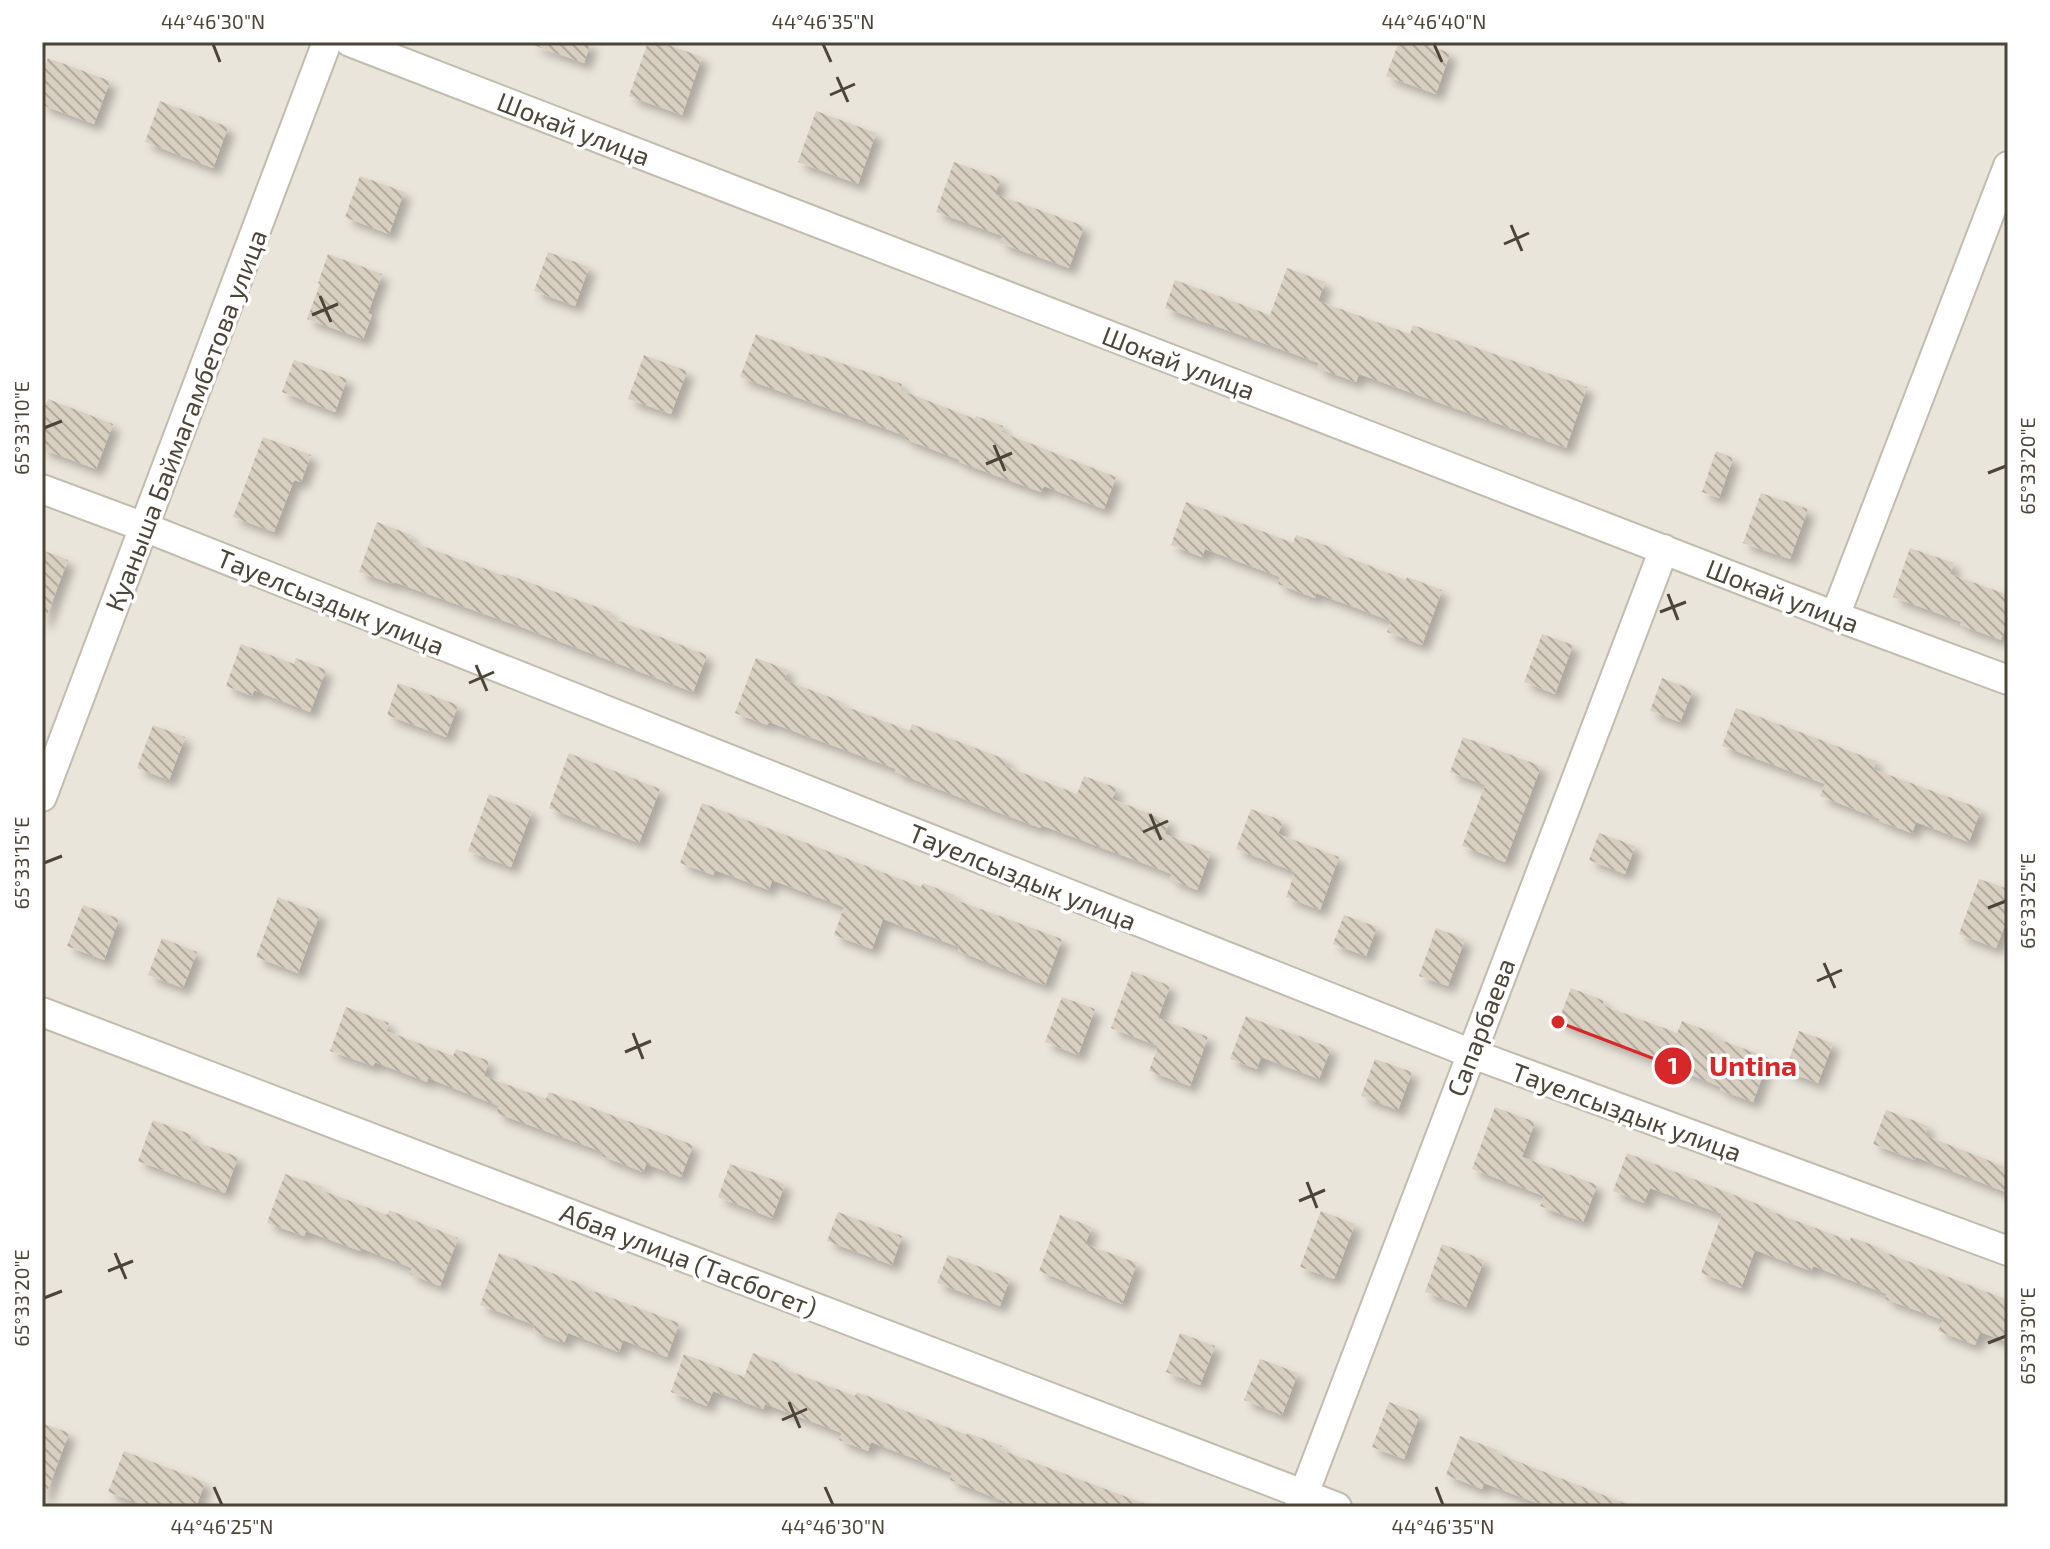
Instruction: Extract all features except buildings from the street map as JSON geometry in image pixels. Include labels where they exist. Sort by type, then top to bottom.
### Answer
[{"type":"street","name":"Куаныша Баймагамбетова улица","points":[[42,797],[327,42]]},
{"type":"street","name":"Шокай улица","points":[[350,42],[2008,680]]},
{"type":"street","points":[[1835,616],[2008,166]]},
{"type":"street","name":"Тауелсыздык улица","points":[[42,489],[1470,1053],[2008,1251]]},
{"type":"street","name":"Сапарбаева","points":[[1301,1501],[1664,549]]},
{"type":"street","name":"Абая улица (Тасбогет)","points":[[42,1012],[1301,1501],[1337,1507]]},
{"type":"shaded area","points":[[42,42],[2008,42],[2008,1507],[42,1507]]},
{"type":"place","name":"Untina","points":[[1558,1022]]}]
